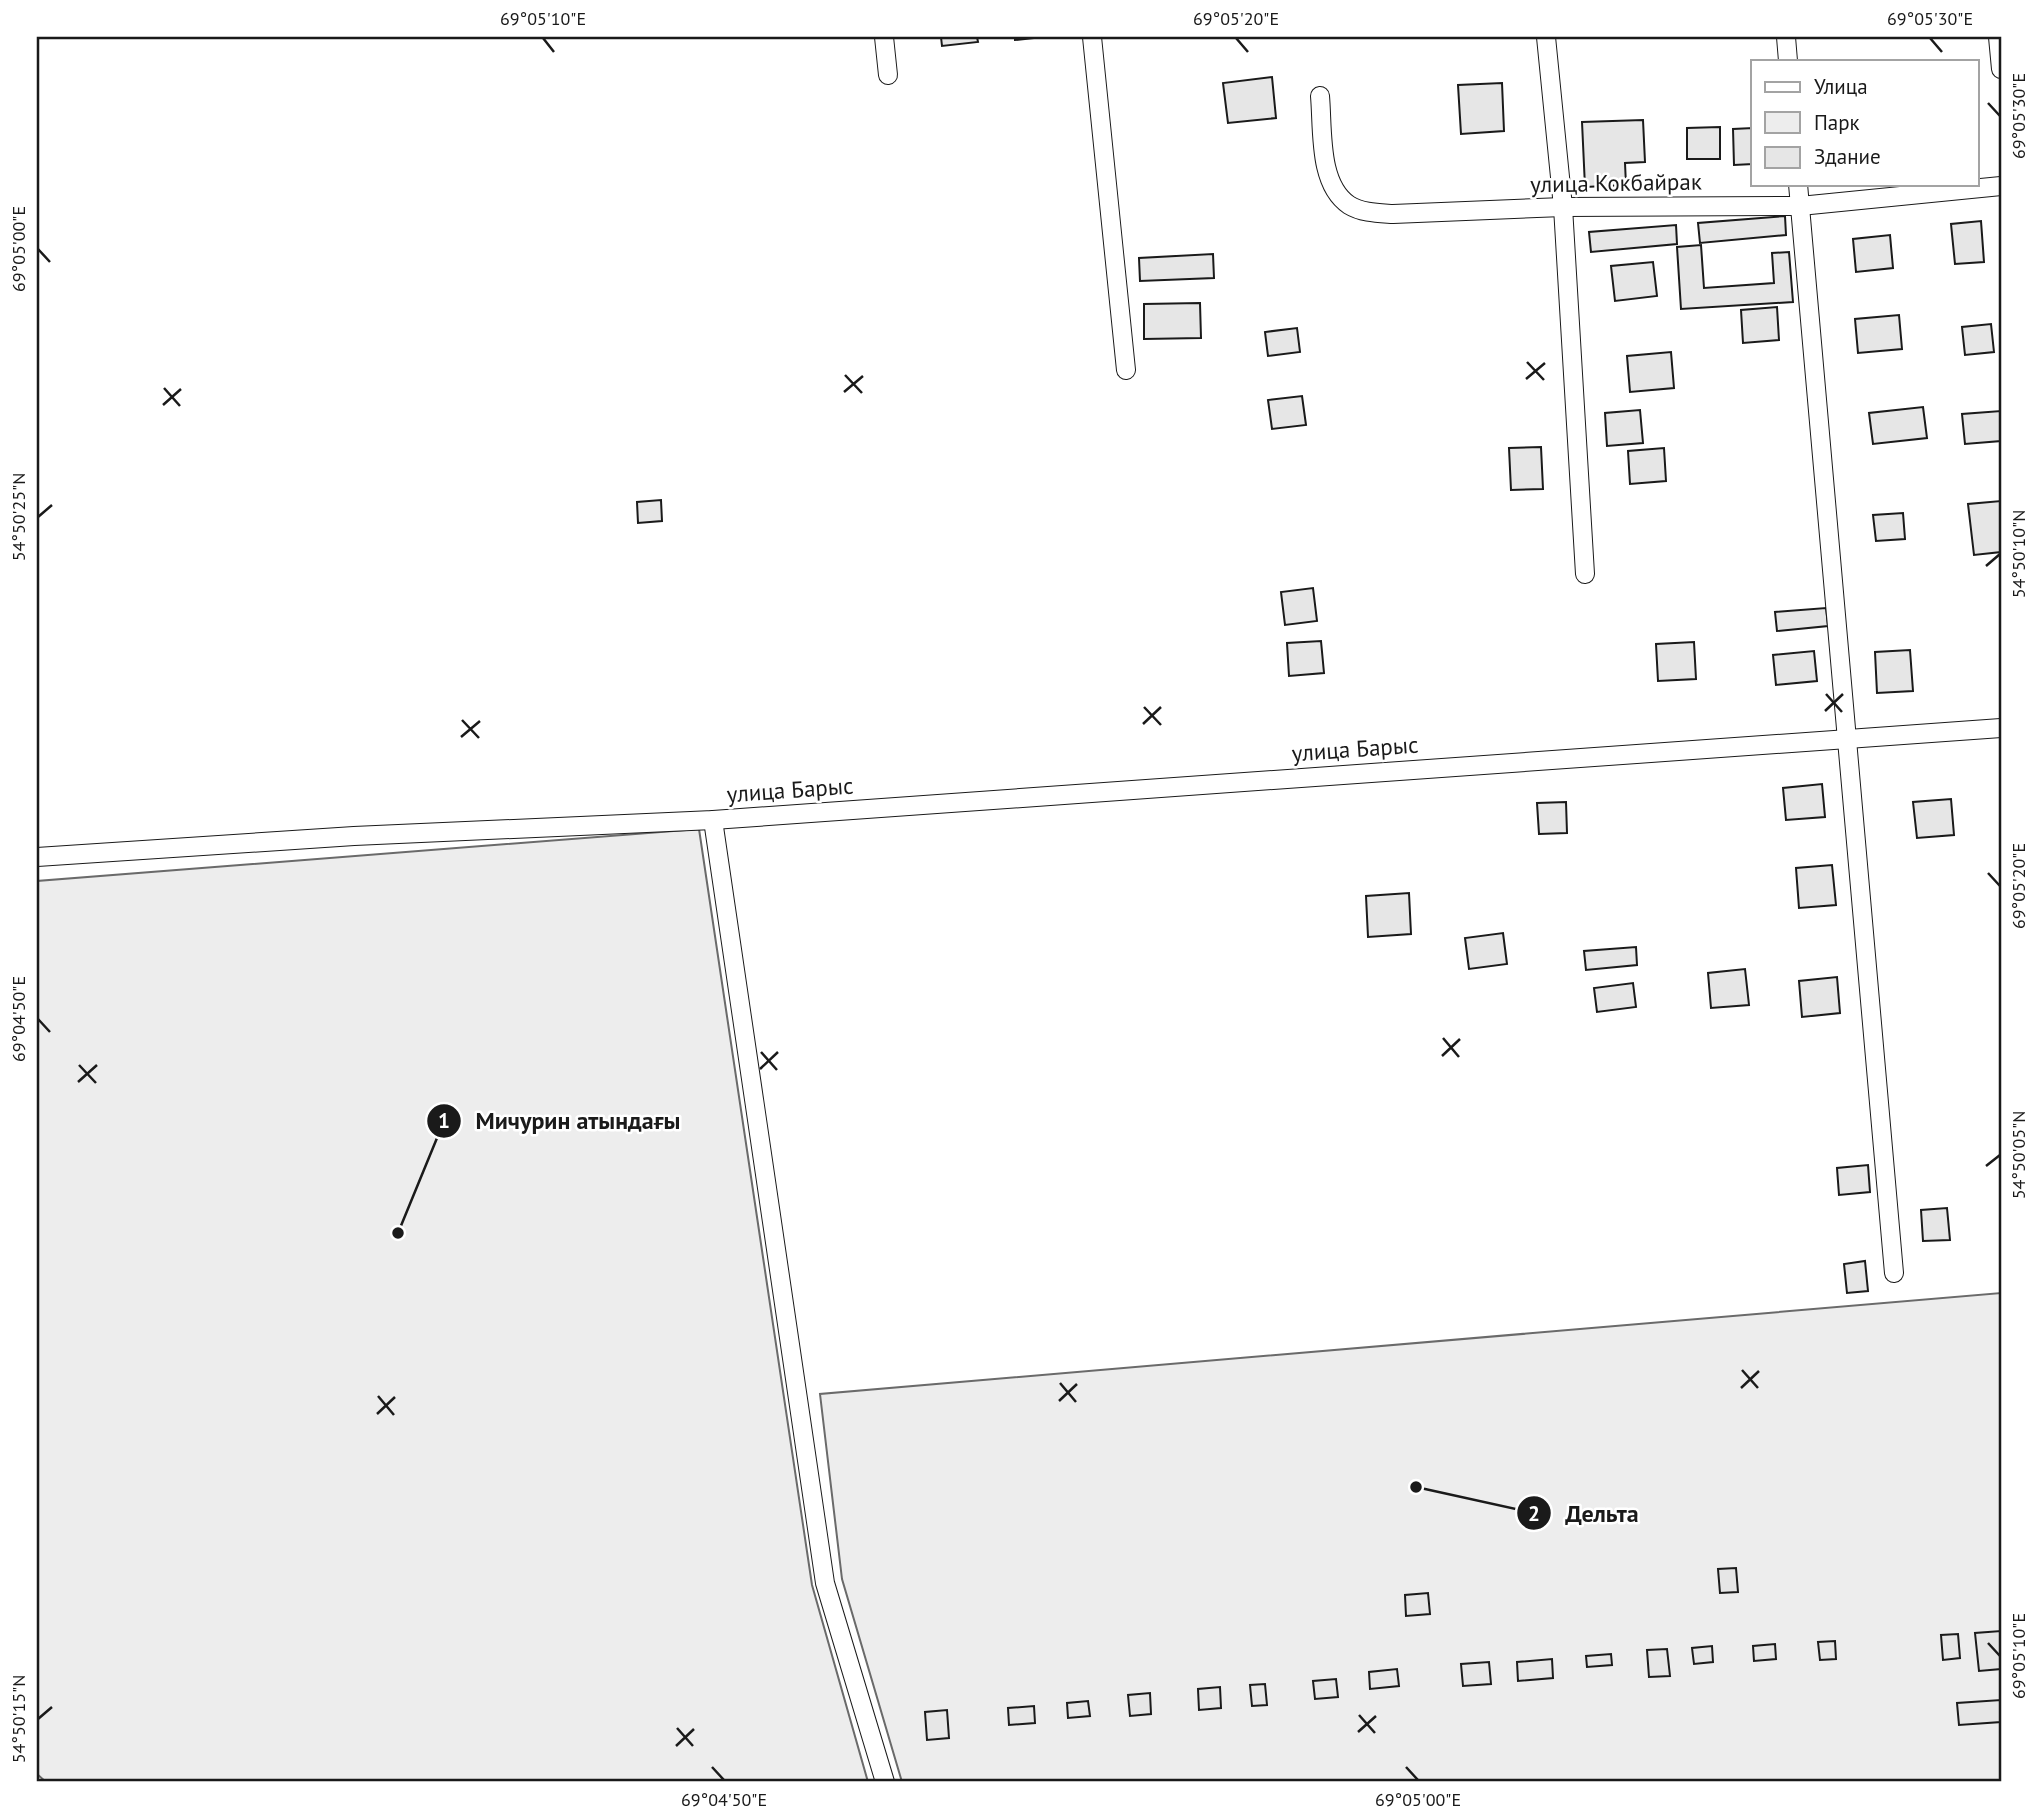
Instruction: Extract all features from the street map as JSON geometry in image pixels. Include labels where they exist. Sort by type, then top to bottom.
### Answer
[{"type":"street","points":[[884,37],[888,75]]},
{"type":"street","points":[[1092,37],[1126,370]]},
{"type":"street","points":[[1546,37],[1563,207],[1585,574]]},
{"type":"street","points":[[1786,37],[1788,60]]},
{"type":"street","points":[[1998,37],[2001,69]]},
{"type":"street","name":"улица Кокбайрак","points":[[1321,96],[1326,173],[1335,191],[1350,205],[1368,212],[1392,214],[1563,207],[1800,206],[2001,186]]},
{"type":"street","points":[[1798,186],[1894,1273]]},
{"type":"street","name":"улица Барыс","points":[[37,857],[354,836],[713,820],[2001,728]]},
{"type":"street","points":[[713,820],[825,1583],[885,1782]]},
{"type":"green space","points":[[699,829],[812,1585],[868,1782],[46,1782],[37,1774],[37,881]]},
{"type":"green space","points":[[2001,1293],[2001,1782],[902,1782],[842,1579],[820,1394]]},
{"type":"building","points":[[941,37],[977,37],[978,42],[942,46]]},
{"type":"building","points":[[1015,37],[1043,37],[1015,40]]},
{"type":"building","points":[[1272,77],[1276,118],[1228,123],[1223,83]]},
{"type":"building","points":[[1502,83],[1504,131],[1461,134],[1458,85]]},
{"type":"building","points":[[1643,120],[1645,162],[1625,163],[1626,185],[1585,187],[1582,122]]},
{"type":"building","points":[[1720,127],[1720,159],[1687,159],[1687,128]]},
{"type":"building","points":[[1751,128],[1751,164],[1734,165],[1733,129]]},
{"type":"building","points":[[1785,216],[1786,235],[1700,243],[1698,223]]},
{"type":"building","points":[[1981,221],[1984,262],[1955,264],[1951,224]]},
{"type":"building","points":[[1676,225],[1677,244],[1591,252],[1589,232]]},
{"type":"building","points":[[1890,235],[1893,268],[1856,272],[1853,239]]},
{"type":"building","points":[[1701,245],[1704,288],[1774,283],[1772,253],[1789,252],[1793,302],[1681,309],[1677,247]]},
{"type":"building","points":[[1213,254],[1214,278],[1140,281],[1139,258]]},
{"type":"building","points":[[1653,262],[1657,296],[1615,301],[1611,266]]},
{"type":"building","points":[[1200,303],[1201,338],[1144,339],[1144,304]]},
{"type":"building","points":[[1777,307],[1779,340],[1743,343],[1741,310]]},
{"type":"building","points":[[1899,315],[1902,349],[1858,353],[1855,319]]},
{"type":"building","points":[[1991,324],[1994,352],[1965,355],[1962,327]]},
{"type":"building","points":[[1297,328],[1300,352],[1268,356],[1265,332]]},
{"type":"building","points":[[1671,352],[1674,388],[1630,392],[1627,356]]},
{"type":"building","points":[[1302,396],[1306,425],[1272,429],[1268,400]]},
{"type":"building","points":[[1923,407],[1927,438],[1873,444],[1869,413]]},
{"type":"building","points":[[1640,410],[1643,443],[1607,446],[1605,413]]},
{"type":"building","points":[[2001,411],[2001,441],[1965,444],[1962,414]]},
{"type":"building","points":[[1541,447],[1543,489],[1511,490],[1509,448]]},
{"type":"building","points":[[1664,448],[1666,481],[1630,484],[1628,451]]},
{"type":"building","points":[[661,500],[662,521],[638,523],[637,502]]},
{"type":"building","points":[[2001,501],[2001,552],[1974,555],[1968,504]]},
{"type":"building","points":[[1903,513],[1905,539],[1876,541],[1873,515]]},
{"type":"building","points":[[1313,588],[1317,621],[1285,625],[1281,592]]},
{"type":"building","points":[[1826,608],[1828,626],[1777,631],[1775,612]]},
{"type":"building","points":[[1321,641],[1324,673],[1289,676],[1287,643]]},
{"type":"building","points":[[1694,642],[1696,679],[1658,681],[1656,644]]},
{"type":"building","points":[[1910,650],[1913,691],[1877,693],[1875,652]]},
{"type":"building","points":[[1814,651],[1817,681],[1776,685],[1773,655]]},
{"type":"building","points":[[1822,784],[1825,817],[1786,820],[1783,788]]},
{"type":"building","points":[[1951,799],[1954,835],[1917,838],[1913,802]]},
{"type":"building","points":[[1566,802],[1567,833],[1539,834],[1537,803]]},
{"type":"building","points":[[1832,865],[1836,905],[1799,908],[1796,868]]},
{"type":"building","points":[[1409,893],[1411,934],[1368,937],[1366,896]]},
{"type":"building","points":[[1503,933],[1507,964],[1469,969],[1465,938]]},
{"type":"building","points":[[1636,947],[1637,965],[1586,970],[1584,951]]},
{"type":"building","points":[[1745,969],[1749,1005],[1711,1008],[1708,973]]},
{"type":"building","points":[[1837,977],[1840,1013],[1802,1017],[1799,981]]},
{"type":"building","points":[[1633,983],[1636,1007],[1597,1012],[1594,988]]},
{"type":"building","points":[[1868,1165],[1870,1192],[1839,1195],[1837,1168]]},
{"type":"building","points":[[1947,1208],[1950,1240],[1923,1241],[1921,1210]]},
{"type":"building","points":[[1865,1261],[1868,1291],[1847,1293],[1844,1264]]},
{"type":"building","points":[[1736,1568],[1738,1592],[1720,1593],[1718,1569]]},
{"type":"building","points":[[1428,1593],[1430,1614],[1406,1616],[1405,1595]]},
{"type":"building","points":[[2001,1631],[2001,1669],[1979,1671],[1975,1633]]},
{"type":"building","points":[[1958,1634],[1960,1658],[1943,1660],[1941,1635]]},
{"type":"building","points":[[1835,1641],[1836,1659],[1820,1660],[1818,1642]]},
{"type":"building","points":[[1775,1644],[1776,1659],[1754,1661],[1753,1646]]},
{"type":"building","points":[[1712,1646],[1713,1662],[1694,1664],[1692,1648]]},
{"type":"building","points":[[1667,1649],[1670,1676],[1649,1677],[1647,1650]]},
{"type":"building","points":[[1611,1654],[1612,1665],[1587,1667],[1586,1656]]},
{"type":"building","points":[[1552,1659],[1553,1678],[1518,1681],[1517,1662]]},
{"type":"building","points":[[1489,1662],[1491,1684],[1463,1686],[1461,1664]]},
{"type":"building","points":[[1397,1669],[1399,1686],[1370,1689],[1369,1672]]},
{"type":"building","points":[[1336,1679],[1338,1697],[1315,1699],[1313,1681]]},
{"type":"building","points":[[1265,1684],[1267,1705],[1252,1706],[1250,1685]]},
{"type":"building","points":[[1220,1687],[1221,1708],[1199,1710],[1198,1689]]},
{"type":"building","points":[[1150,1693],[1151,1714],[1130,1716],[1128,1695]]},
{"type":"building","points":[[2001,1700],[2001,1722],[1959,1725],[1957,1703]]},
{"type":"building","points":[[1088,1701],[1090,1716],[1068,1718],[1067,1703]]},
{"type":"building","points":[[1034,1706],[1035,1723],[1009,1725],[1008,1708]]},
{"type":"building","points":[[947,1710],[949,1738],[927,1740],[925,1712]]},
{"type":"place","name":"Мичурин атындағы","points":[[398,1233]]},
{"type":"place","name":"Дельта","points":[[1416,1487]]}]
